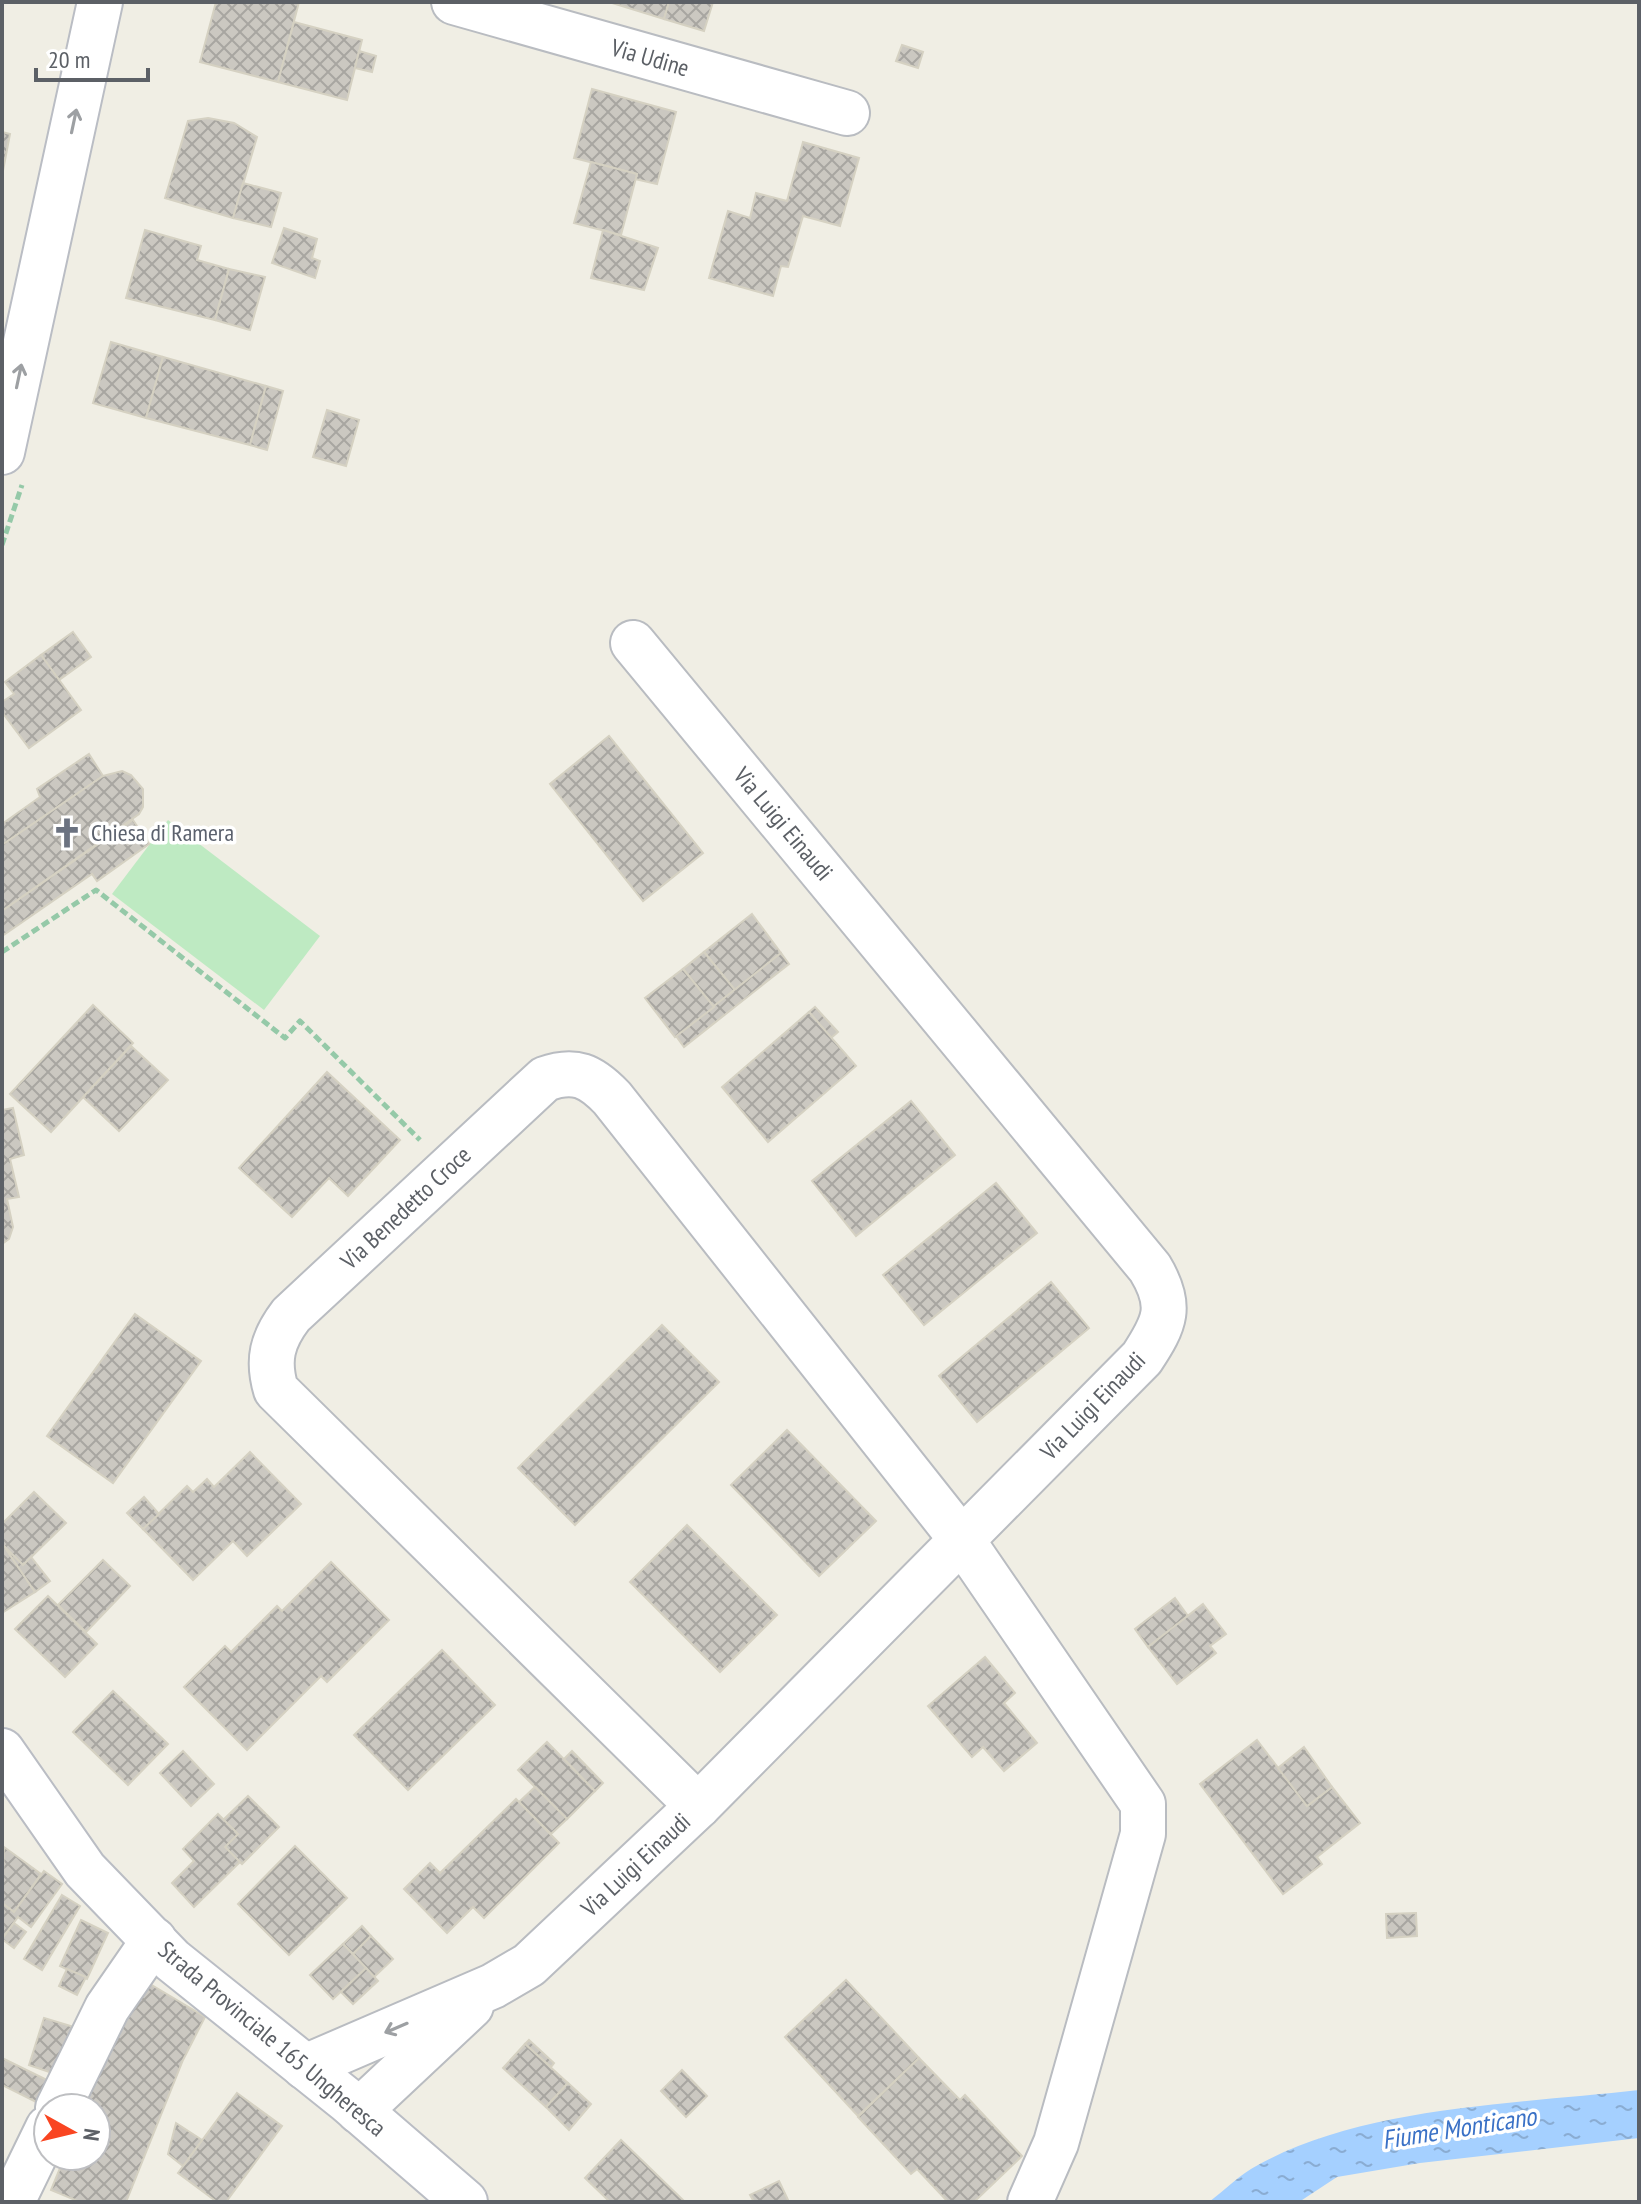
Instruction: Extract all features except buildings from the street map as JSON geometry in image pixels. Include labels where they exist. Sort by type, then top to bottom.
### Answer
[{"type":"street","points":[[2,452],[100,2]]},
{"type":"street","name":"Via Udine","points":[[454,2],[847,113]]},
{"type":"street","name":"Via Luigi Einaudi","points":[[305,2067],[493,1986],[529,1965],[698,1806],[1142,1358],[1160,1331],[1165,1308],[1162,1289],[1150,1268],[633,643]]},
{"type":"street","name":"Via Benedetto Croce","points":[[698,1806],[276,1390],[271,1372],[271,1353],[277,1333],[291,1315],[545,1079],[564,1072],[594,1080],[622,1110],[962,1540],[1143,1804],[1143,1834],[1056,2143],[1030,2202]]},
{"type":"street","name":"Strada Provinciale 165 Ungheresca","points":[[2,1751],[85,1870],[172,1960],[359,2111],[465,2202]]},
{"type":"street","points":[[66,2092],[107,2008],[154,1940]]},
{"type":"street","name":"Via Luigi Einaudi","points":[[359,2111],[493,1986]]},
{"type":"street","points":[[12,2202],[32,2161]]},
{"type":"path","points":[[2,952],[96,890],[285,1038],[300,1021],[449,1168]]},
{"type":"green space","points":[[168,820],[320,936],[264,1010],[112,894]]},
{"type":"water","name":"Fiume Monticano","points":[[1639,2090],[1639,2138],[1420,2163],[1337,2177],[1299,2202],[1209,2202],[1258,2165],[1300,2145],[1345,2130],[1393,2119],[1493,2104]]},
{"type":"place","name":"Chiesa di Ramera","points":[[67,833]]}]
